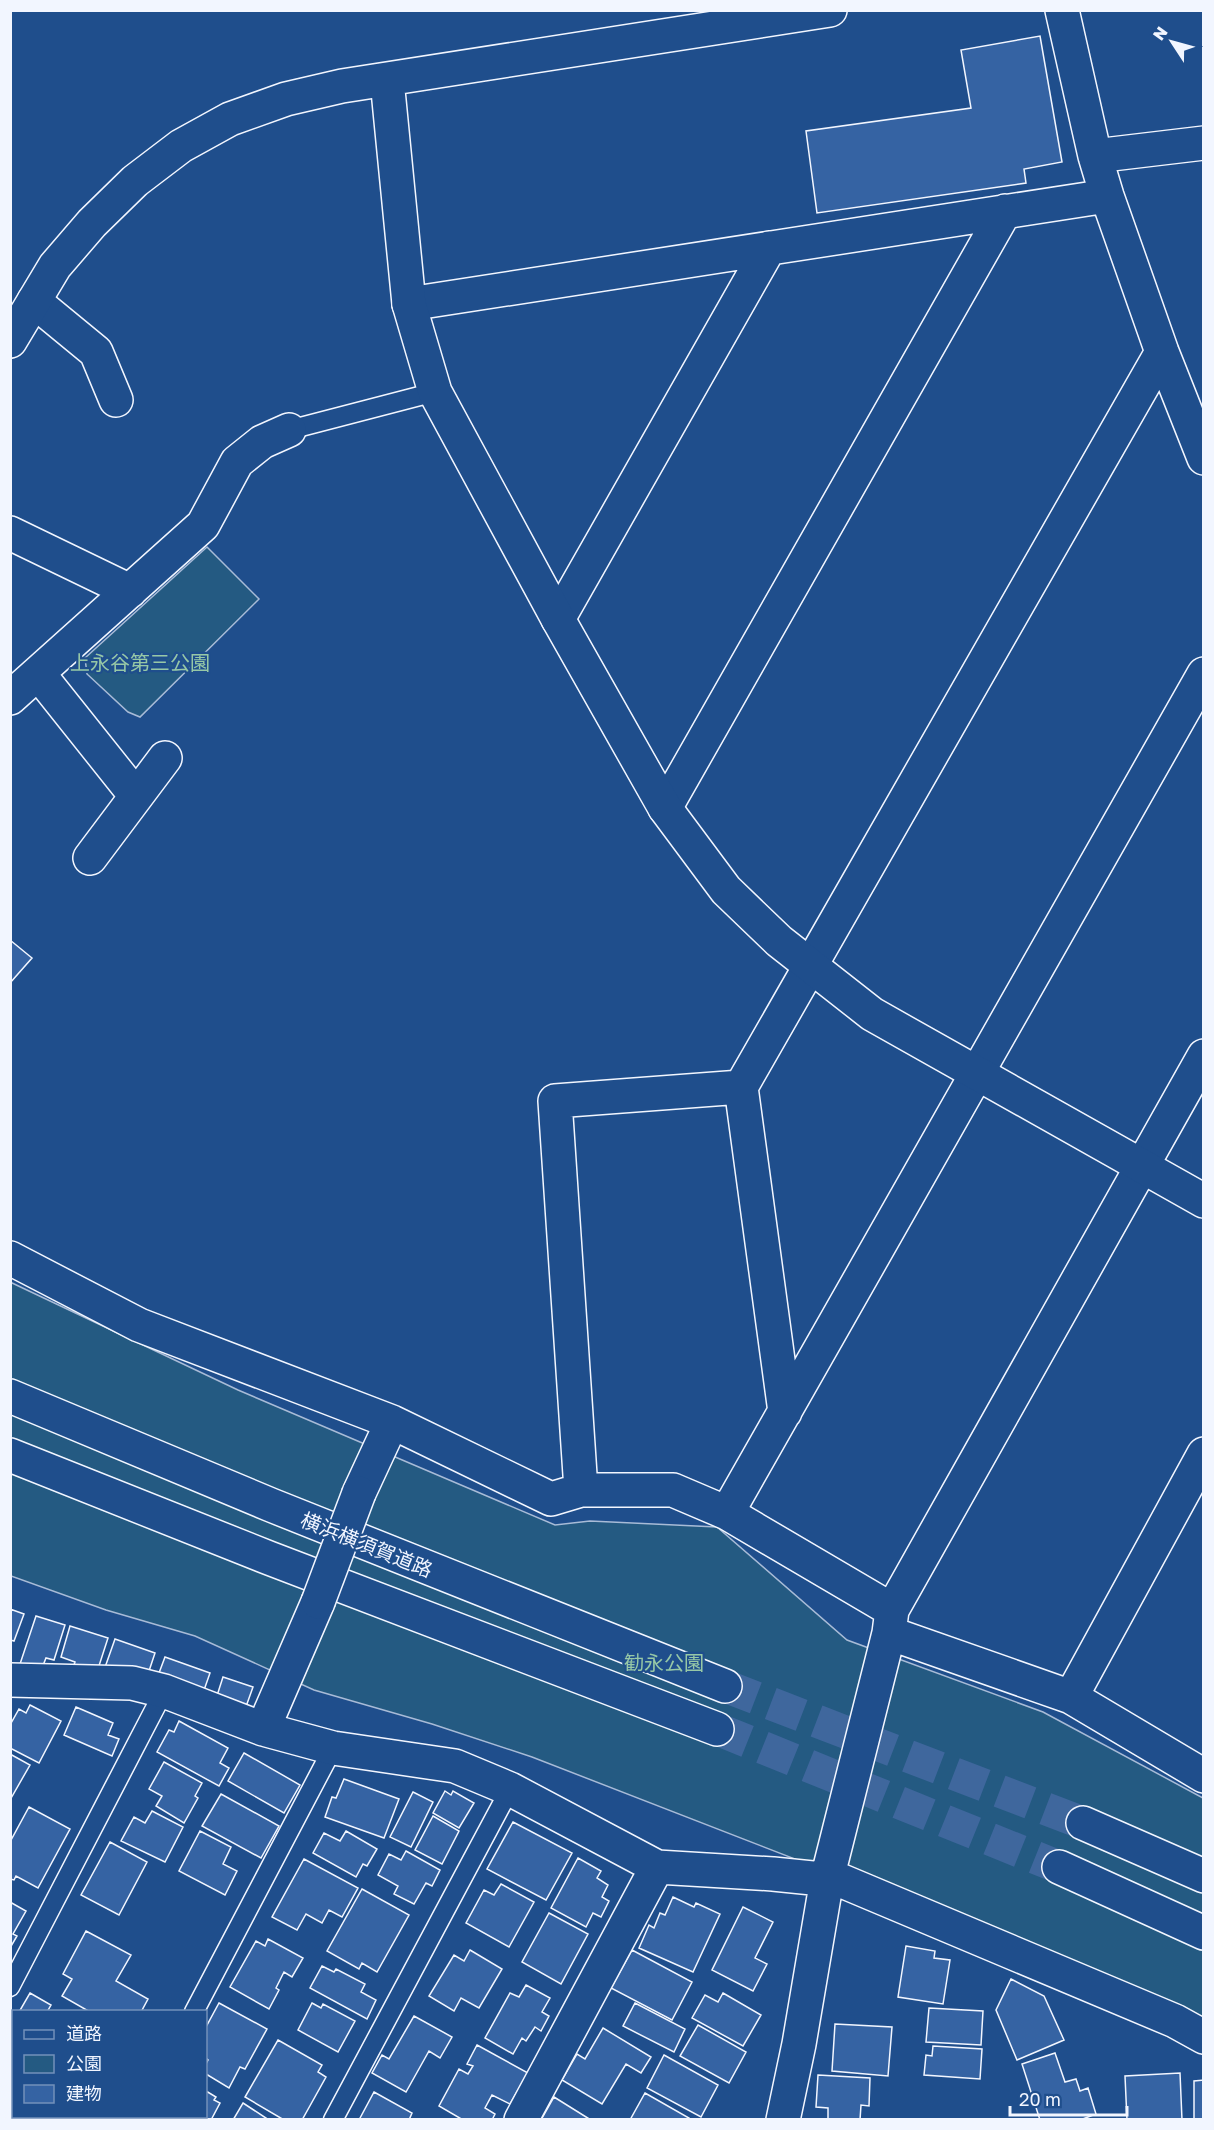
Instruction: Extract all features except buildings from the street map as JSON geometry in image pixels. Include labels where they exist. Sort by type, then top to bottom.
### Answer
[{"type":"main road","points":[[10,341],[55,266],[92,223],[135,181],[181,146],[230,119],[286,99],[342,86],[830,10]]},
{"type":"main road","points":[[1062,10],[1095,156],[1107,196],[1162,352],[1203,458]]},
{"type":"main road","points":[[387,80],[409,304],[435,392],[558,619],[665,808],[726,890],[779,941],[872,1014],[1203,1201]]},
{"type":"main road","points":[[1095,156],[1203,143]]},
{"type":"main road","points":[[409,304],[1107,196]]},
{"type":"main road","points":[[665,808],[1005,211]]},
{"type":"main road","points":[[558,619],[769,248]]},
{"type":"main road","points":[[34,301],[96,352],[116,400]]},
{"type":"main road","points":[[785,1412],[741,1088],[1162,352]]},
{"type":"main road","points":[[10,698],[203,525],[237,462],[262,442],[289,430]]},
{"type":"main road","points":[[10,533],[130,591]]},
{"type":"main road","points":[[38,673],[136,796]]},
{"type":"main road","points":[[727,1513],[1203,674]]},
{"type":"main road","points":[[90,858],[165,758]]},
{"type":"main road","points":[[783,2120],[799,2044],[827,1879],[891,1621],[1203,1056]]},
{"type":"main road","points":[[581,1491],[555,1101],[741,1088]]},
{"type":"main road","points":[[10,1258],[139,1325],[392,1422],[551,1499],[581,1491],[673,1490],[727,1513],[891,1621],[1071,1697],[1203,1776]]},
{"type":"main road","name":"横浜横須賀道路","points":[[10,1396],[282,1510],[725,1686]]},
{"type":"main road","points":[[263,1730],[318,1602],[359,1493],[392,1422]]},
{"type":"main road","points":[[1071,1697],[1203,1454]]},
{"type":"main road","points":[[10,1455],[280,1562],[717,1729]]},
{"type":"main road","points":[[10,1680],[132,1683],[164,1691],[263,1730],[333,1748],[454,1766],[510,1789],[657,1868],[774,1874],[842,1881],[1175,2021],[1203,2037]]},
{"type":"main road","points":[[1083,1823],[1203,1876]]},
{"type":"main road","points":[[1059,1867],[1203,1933]]},
{"type":"main road","points":[[521,2120],[657,1868]]},
{"type":"lane","points":[[289,430],[435,392]]},
{"type":"lane","points":[[10,1987],[164,1691]]},
{"type":"lane","points":[[195,2010],[333,1748]]},
{"type":"lane","points":[[333,2120],[510,1789]]},
{"type":"green space","name":"上永谷第三公園","points":[[207,547],[259,599],[140,717],[128,712],[87,674],[85,658]]},
{"type":"green space","name":"勧永公園","points":[[10,1282],[238,1390],[555,1525],[590,1521],[717,1527],[847,1640],[1043,1712],[1203,1798],[1203,2022],[1122,1986],[532,1757],[432,1724],[314,1690],[195,1636],[106,1610],[11,1576]]},
{"type":"tunnel","points":[[725,1686],[1083,1823]]},
{"type":"tunnel","points":[[717,1729],[1059,1867]]}]
